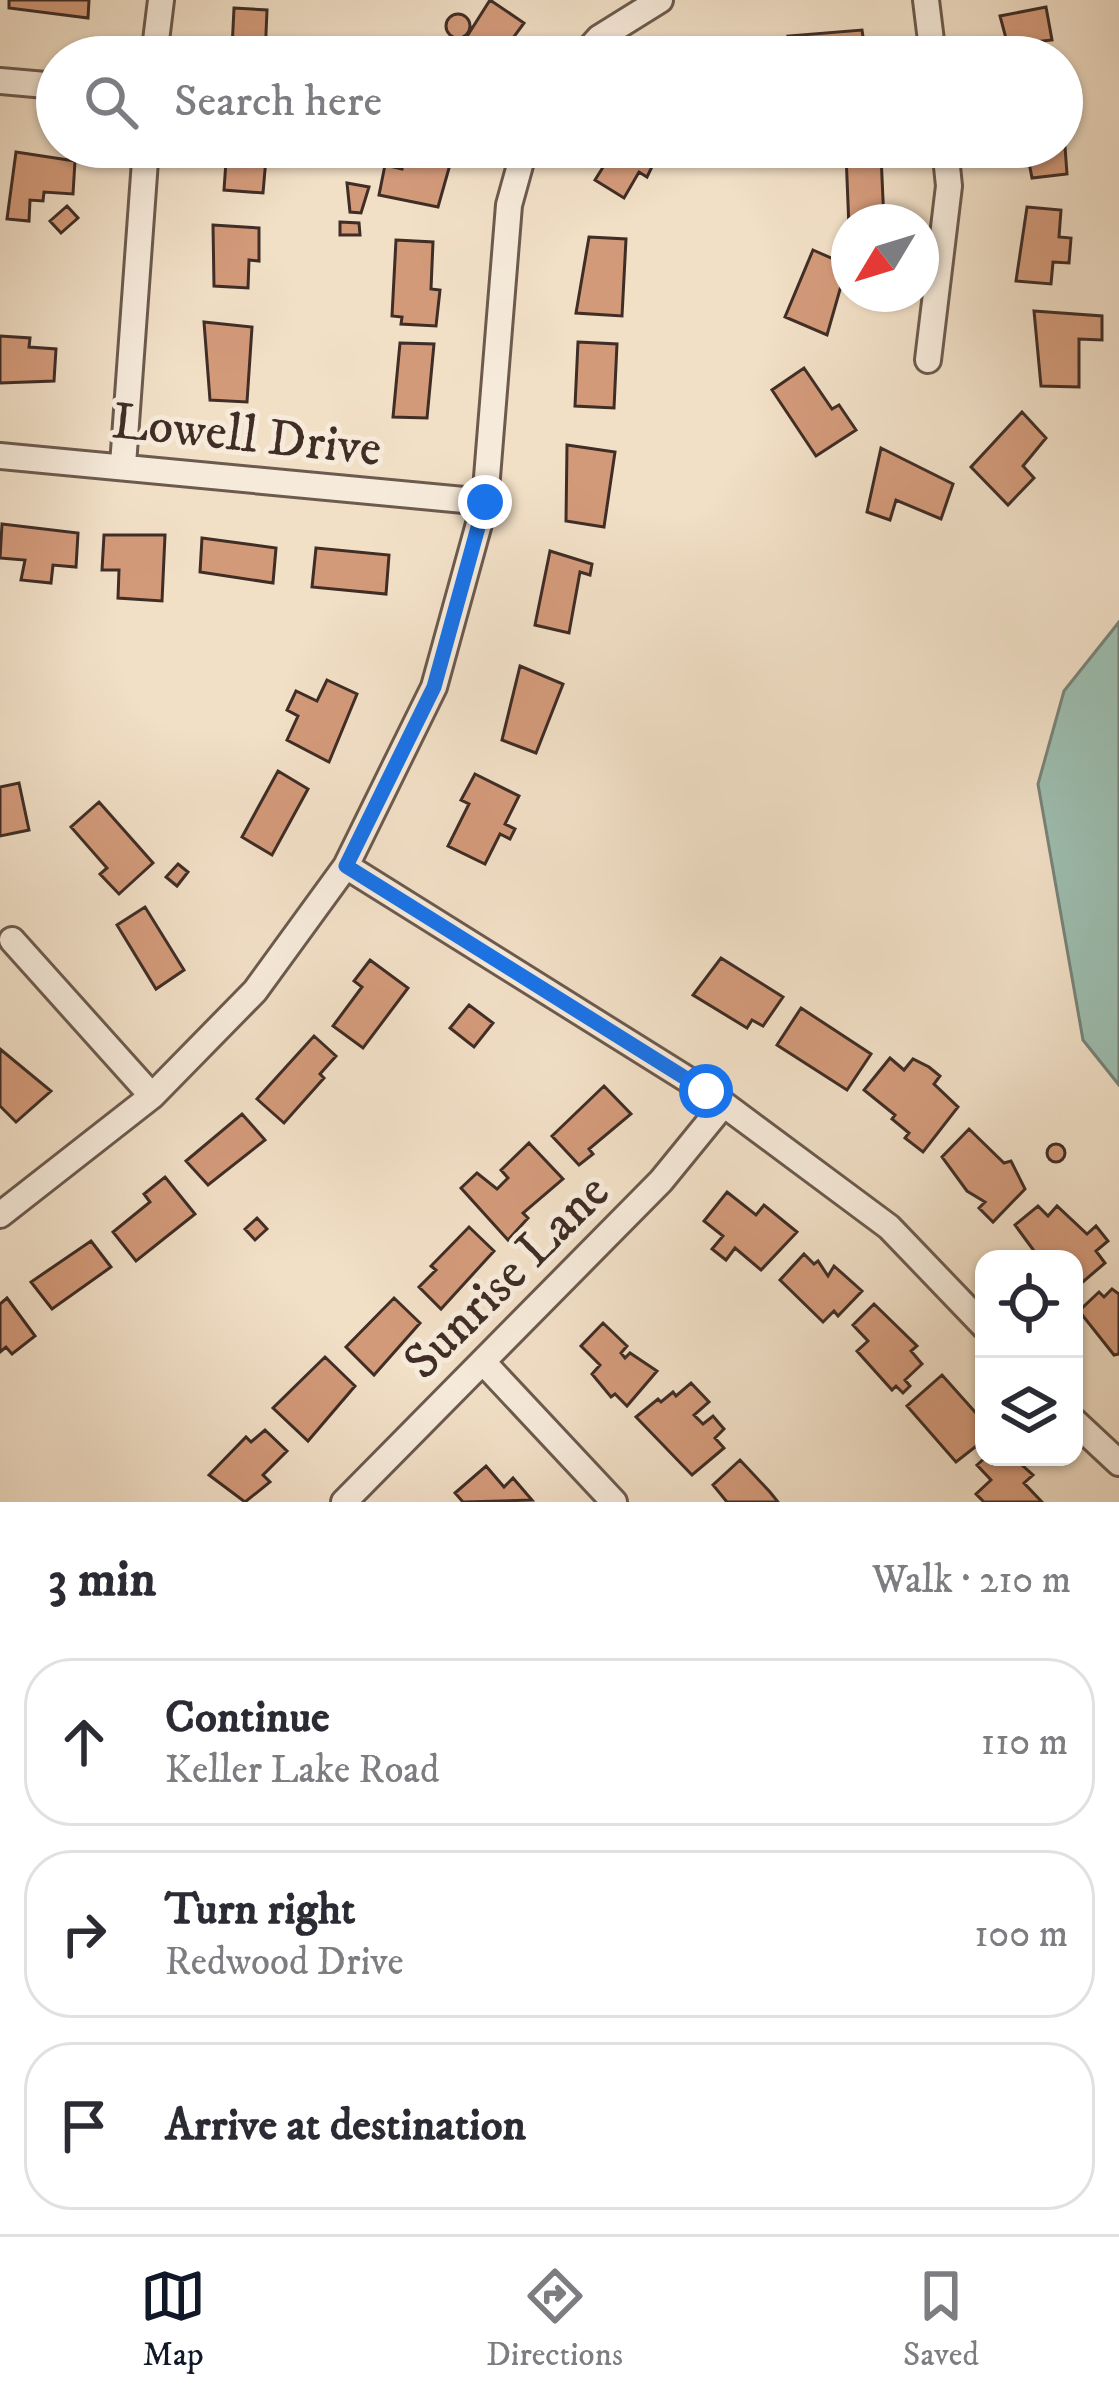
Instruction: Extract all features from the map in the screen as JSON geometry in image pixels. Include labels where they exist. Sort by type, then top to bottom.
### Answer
[{"type":"street","points":[[157,36],[161,0]]},
{"type":"street","points":[[602,36],[660,0]]},
{"type":"street","points":[[926,0],[930,36]]},
{"type":"street","points":[[0,81],[36,84]]},
{"type":"street","points":[[123,466],[144,168]]},
{"type":"street","points":[[0,1215],[152,1096],[255,991],[346,866],[434,687],[485,502],[509,205],[519,168]]},
{"type":"street","points":[[928,359],[950,186],[947,168]]},
{"type":"street","name":"Lowell Drive","points":[[0,455],[485,502]]},
{"type":"street","points":[[346,866],[723,1105],[890,1227],[975,1317]]},
{"type":"street","points":[[12,940],[152,1096]]},
{"type":"street","name":"Sunrise Lane","points":[[344,1502],[662,1181],[723,1105]]},
{"type":"street","points":[[483,1362],[614,1502]]},
{"type":"street","points":[[1083,1428],[1119,1462]]},
{"type":"shaded area","points":[[1119,622],[1119,1085],[1083,1040],[1038,784],[1064,691]]},
{"type":"building","points":[[9,0],[89,0],[88,18],[9,8]]},
{"type":"building","points":[[490,0],[524,23],[514,36],[467,36]]},
{"type":"building","points":[[1046,7],[1051,36],[1005,36],[1000,16]]},
{"type":"building","points":[[234,8],[267,10],[266,36],[233,36]]},
{"type":"building","points":[[458,14],[470,26],[466,34],[450,34],[446,26],[450,18]]},
{"type":"building","points":[[862,30],[863,36],[788,36]]},
{"type":"building","points":[[16,152],[36,155],[36,168],[75,168],[73,194],[44,192],[43,201],[30,200],[29,221],[7,219]]},
{"type":"building","points":[[226,168],[265,168],[263,193],[224,190]]},
{"type":"building","points":[[384,168],[449,168],[438,207],[379,195]]},
{"type":"building","points":[[602,168],[651,168],[647,177],[639,172],[624,198],[595,180]]},
{"type":"building","points":[[847,168],[882,168],[883,204],[848,204]]},
{"type":"building","points":[[1030,168],[1067,168],[1067,174],[1032,178]]},
{"type":"building","points":[[347,183],[369,187],[361,213],[350,212]]},
{"type":"building","points":[[67,206],[78,218],[61,233],[50,221]]},
{"type":"building","points":[[1027,207],[1061,210],[1059,237],[1071,238],[1069,263],[1053,262],[1051,284],[1016,281]]},
{"type":"building","points":[[340,222],[359,223],[360,235],[340,235]]},
{"type":"building","points":[[213,225],[259,228],[259,261],[249,260],[248,288],[214,286]]},
{"type":"building","points":[[589,237],[626,239],[622,316],[576,313]]},
{"type":"building","points":[[396,240],[433,242],[431,289],[440,290],[436,326],[401,324],[402,317],[392,316]]},
{"type":"building","points":[[813,250],[831,258],[834,312],[827,335],[785,317]]},
{"type":"building","points":[[1034,311],[1102,316],[1102,340],[1079,339],[1079,387],[1041,386]]},
{"type":"building","points":[[204,322],[252,327],[247,402],[210,400]]},
{"type":"building","points":[[0,336],[30,338],[29,347],[56,349],[54,381],[0,383]]},
{"type":"building","points":[[578,342],[617,344],[614,408],[575,406]]},
{"type":"building","points":[[400,343],[434,344],[427,418],[393,417]]},
{"type":"building","points":[[804,368],[832,409],[839,405],[856,430],[816,456],[772,390]]},
{"type":"building","points":[[1022,412],[1046,438],[1023,466],[1034,478],[1008,505],[971,467]]},
{"type":"building","points":[[567,445],[615,452],[604,527],[566,521]]},
{"type":"building","points":[[881,448],[953,484],[941,519],[896,500],[890,520],[867,512]]},
{"type":"building","points":[[2,524],[78,533],[76,567],[53,565],[51,583],[21,580],[25,560],[0,558]]},
{"type":"building","points":[[104,535],[165,535],[162,601],[118,598],[119,570],[102,570]]},
{"type":"building","points":[[202,538],[276,548],[273,583],[200,572]]},
{"type":"building","points":[[316,548],[389,555],[386,594],[312,587]]},
{"type":"building","points":[[550,551],[592,564],[590,575],[580,572],[569,633],[535,625]]},
{"type":"building","points":[[520,666],[563,684],[536,753],[502,740]]},
{"type":"building","points":[[327,680],[357,694],[329,762],[287,740],[298,716],[287,710],[296,691],[317,701]]},
{"type":"building","points":[[278,771],[308,789],[272,855],[242,837]]},
{"type":"building","points":[[475,774],[519,796],[505,824],[515,829],[510,839],[500,834],[485,864],[448,846],[469,804],[461,800]]},
{"type":"building","points":[[19,783],[29,830],[0,836],[0,787]]},
{"type":"building","points":[[99,802],[153,863],[119,894],[100,874],[107,868],[71,827]]},
{"type":"building","points":[[178,864],[188,872],[177,886],[166,877]]},
{"type":"building","points":[[145,907],[184,970],[156,989],[117,925]]},
{"type":"building","points":[[721,958],[783,997],[763,1026],[752,1020],[747,1028],[693,995]]},
{"type":"building","points":[[370,960],[408,988],[363,1048],[333,1026],[362,987],[354,981]]},
{"type":"building","points":[[469,1005],[493,1023],[474,1047],[450,1028]]},
{"type":"building","points":[[801,1008],[871,1054],[847,1090],[777,1045]]},
{"type":"building","points":[[314,1036],[336,1056],[320,1074],[324,1078],[284,1123],[257,1099]]},
{"type":"building","points":[[0,1049],[51,1091],[16,1122],[0,1106]]},
{"type":"building","points":[[890,1058],[904,1070],[913,1059],[929,1067],[940,1076],[934,1084],[958,1107],[923,1152],[905,1138],[909,1133],[892,1119],[895,1115],[864,1090]]},
{"type":"building","points":[[604,1086],[631,1114],[589,1149],[593,1154],[579,1165],[552,1136]]},
{"type":"building","points":[[242,1114],[265,1140],[208,1185],[186,1161]]},
{"type":"building","points":[[969,1129],[1004,1163],[1011,1161],[1025,1189],[993,1222],[979,1208],[985,1202],[967,1191],[942,1157]]},
{"type":"building","points":[[529,1143],[563,1179],[523,1213],[528,1218],[508,1240],[461,1188],[477,1173],[497,1189],[508,1178],[501,1170]]},
{"type":"building","points":[[1056,1144],[1065,1153],[1056,1162],[1047,1153]]},
{"type":"building","points":[[165,1177],[195,1214],[136,1261],[113,1232],[150,1202],[144,1194]]},
{"type":"building","points":[[727,1192],[756,1215],[764,1205],[797,1232],[761,1270],[735,1248],[726,1260],[712,1249],[723,1236],[704,1221]]},
{"type":"building","points":[[1038,1206],[1048,1216],[1057,1206],[1087,1234],[1096,1226],[1108,1241],[1096,1251],[1105,1263],[1083,1282],[1083,1250],[1033,1250],[1015,1225]]},
{"type":"building","points":[[257,1218],[267,1229],[255,1240],[245,1229]]},
{"type":"building","points":[[469,1227],[494,1251],[441,1309],[419,1287],[436,1270],[431,1266]]},
{"type":"building","points":[[91,1241],[111,1267],[52,1309],[31,1282]]},
{"type":"building","points":[[804,1254],[814,1264],[818,1261],[828,1276],[834,1266],[862,1291],[838,1316],[834,1311],[823,1322],[780,1280]]},
{"type":"building","points":[[1112,1289],[1119,1294],[1119,1354],[1114,1355],[1083,1316],[1083,1307],[1099,1292],[1104,1297]]},
{"type":"building","points":[[7,1298],[35,1336],[12,1354],[6,1347],[0,1352],[0,1304]]},
{"type":"building","points":[[394,1298],[420,1323],[374,1375],[346,1347]]},
{"type":"building","points":[[874,1304],[917,1346],[911,1351],[922,1364],[905,1380],[910,1386],[903,1393],[896,1386],[892,1390],[857,1351],[868,1341],[853,1325]]},
{"type":"building","points":[[603,1323],[627,1346],[621,1353],[625,1358],[630,1353],[657,1371],[627,1406],[615,1394],[611,1397],[592,1374],[600,1365],[581,1346]]},
{"type":"building","points":[[325,1357],[355,1386],[308,1441],[273,1408]]},
{"type":"building","points":[[942,1375],[975,1412],[975,1447],[956,1462],[907,1406]]},
{"type":"building","points":[[691,1383],[709,1402],[694,1415],[703,1424],[713,1416],[724,1429],[715,1438],[724,1448],[692,1475],[636,1417],[658,1399],[661,1402],[673,1392],[676,1396]]},
{"type":"building","points":[[265,1430],[287,1451],[263,1475],[270,1482],[245,1502],[209,1475],[246,1437],[251,1442]]},
{"type":"building","points":[[740,1460],[778,1502],[727,1502],[713,1485]]},
{"type":"building","points":[[486,1466],[504,1487],[513,1478],[532,1500],[463,1502],[455,1493]]},
{"type":"building","points":[[978,1466],[1023,1466],[1033,1475],[1024,1483],[1042,1502],[984,1502],[976,1494],[991,1480]]},
{"type":"route","points":[[485,502],[434,687],[346,866],[706,1091]]}]
